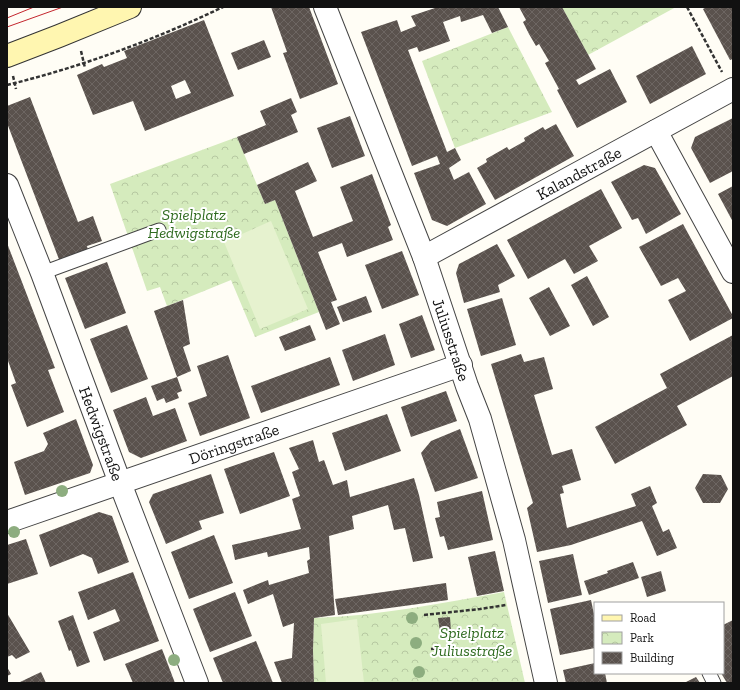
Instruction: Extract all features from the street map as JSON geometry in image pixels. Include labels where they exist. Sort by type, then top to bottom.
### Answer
[{"type":"main road","points":[[7,56],[130,7]]},
{"type":"street","name":"Juliusstraße","points":[[325,7],[424,257],[480,419],[514,540],[546,683]]},
{"type":"street","name":"Kalandstraße","points":[[424,257],[656,131],[728,80]]},
{"type":"street","points":[[656,131],[733,272]]},
{"type":"street","name":"Hedwigstraße","points":[[7,185],[42,273],[196,683]]},
{"type":"street","name":"Döringstraße","points":[[7,522],[461,365]]},
{"type":"lane","points":[[42,273],[159,230]]},
{"type":"lane","points":[[710,674],[714,683]]},
{"type":"path","points":[[7,85],[39,77],[136,45],[223,7]]},
{"type":"path","points":[[687,7],[728,80]]},
{"type":"path","points":[[84,63],[85,68]]},
{"type":"path","points":[[15,83],[16,89]]},
{"type":"path","points":[[424,615],[510,604]]},
{"type":"path","points":[[431,649],[441,648]]},
{"type":"green space","points":[[562,7],[676,7],[588,55]]},
{"type":"green space","points":[[508,27],[552,112],[455,148],[422,61]]},
{"type":"green space","name":"Spielplatz Hedwigstraße","points":[[237,137],[265,204],[275,200],[319,312],[255,337],[231,280],[167,306],[160,287],[147,291],[110,184]]},
{"type":"green space","points":[[271,221],[308,309],[260,329],[224,242]]},
{"type":"green space","name":"Spielplatz Juliusstraße","points":[[504,592],[525,683],[314,683],[314,618],[386,612]]},
{"type":"green space","points":[[357,619],[364,683],[326,683],[321,624]]},
{"type":"building","points":[[271,7],[309,7],[338,84],[300,99],[283,53],[287,52]]},
{"type":"building","points":[[438,7],[498,7],[508,27],[492,33],[483,15],[461,22],[460,16],[443,22],[450,41],[419,52],[417,47],[408,50],[447,152],[455,148],[461,160],[449,168],[454,180],[469,172],[486,204],[447,226],[432,220],[414,173],[440,164],[437,156],[412,166],[361,32],[397,20],[401,32],[416,26],[411,16]]},
{"type":"building","points":[[519,7],[562,7],[596,69],[576,80],[579,85],[610,69],[627,102],[577,128],[545,63],[549,61],[539,44],[536,46],[529,34],[523,22],[526,20]]},
{"type":"building","points":[[706,7],[733,7],[733,59],[730,60],[703,9]]},
{"type":"building","points":[[204,20],[234,96],[145,131],[133,101],[93,115],[77,75],[102,64],[104,67],[127,58],[124,51]],"holes":[[[185,80],[191,93],[176,99],[171,86]]]},
{"type":"building","points":[[264,40],[271,57],[238,70],[231,53]]},
{"type":"building","points":[[692,46],[706,74],[650,104],[636,76]]},
{"type":"building","points":[[30,97],[78,222],[93,216],[102,241],[87,246],[88,250],[60,262],[7,123],[7,106]]},
{"type":"building","points":[[291,98],[297,112],[291,115],[298,132],[244,154],[237,137],[266,125],[260,111]]},
{"type":"building","points":[[350,116],[365,156],[332,168],[317,128]]},
{"type":"building","points":[[733,118],[733,171],[710,183],[691,148],[695,137]]},
{"type":"building","points":[[556,124],[574,156],[495,200],[477,168],[487,162],[486,159],[507,147],[509,150],[525,141],[524,138],[543,127],[545,130]]},
{"type":"building","points":[[308,162],[317,181],[295,191],[313,237],[353,221],[340,187],[372,174],[391,225],[388,227],[393,240],[347,257],[342,243],[318,252],[337,300],[331,302],[340,324],[326,330],[275,200],[265,204],[257,185]]},
{"type":"building","points":[[644,165],[655,168],[681,214],[646,234],[638,218],[632,220],[611,182]]},
{"type":"building","points":[[733,186],[733,222],[718,194]]},
{"type":"building","points":[[601,189],[622,228],[589,246],[598,261],[574,274],[565,259],[528,279],[507,240]]},
{"type":"building","points":[[683,224],[733,316],[733,318],[690,341],[668,300],[686,291],[678,278],[661,286],[639,247]]},
{"type":"building","points":[[7,243],[55,368],[48,370],[64,412],[27,427],[11,385],[16,383],[7,358]]},
{"type":"building","points":[[497,244],[515,276],[498,285],[500,292],[464,303],[456,273],[459,264]]},
{"type":"building","points":[[402,251],[419,295],[382,309],[365,265]]},
{"type":"building","points":[[107,262],[126,313],[85,329],[65,278]]},
{"type":"building","points":[[587,276],[609,317],[593,326],[571,285]]},
{"type":"building","points":[[549,287],[570,326],[550,336],[529,298]]},
{"type":"building","points":[[366,296],[372,312],[343,322],[337,307]]},
{"type":"building","points":[[502,298],[516,345],[481,356],[467,309]]},
{"type":"building","points":[[183,300],[190,344],[183,347],[191,371],[177,377],[154,311]]},
{"type":"building","points":[[422,315],[435,350],[411,358],[399,324]]},
{"type":"building","points":[[127,325],[148,379],[111,393],[90,339]]},
{"type":"building","points":[[310,325],[316,340],[285,351],[279,337]]},
{"type":"building","points":[[385,334],[395,365],[353,381],[342,350]]},
{"type":"building","points":[[733,335],[733,376],[677,406],[687,425],[615,464],[595,427],[667,388],[660,374]]},
{"type":"building","points":[[521,354],[524,362],[544,357],[553,389],[534,395],[552,455],[572,449],[581,480],[562,486],[564,493],[560,494],[567,528],[636,506],[631,494],[650,486],[657,503],[652,506],[663,532],[669,529],[677,548],[657,556],[642,521],[571,545],[537,552],[527,508],[533,503],[491,364]]},
{"type":"building","points":[[228,355],[250,418],[200,436],[188,403],[207,396],[197,366]]},
{"type":"building","points":[[330,357],[340,385],[261,413],[251,386]]},
{"type":"building","points":[[177,377],[182,391],[177,393],[179,398],[166,403],[164,398],[157,401],[151,386]]},
{"type":"building","points":[[446,391],[457,421],[411,437],[401,407]]},
{"type":"building","points":[[146,397],[153,416],[175,408],[187,441],[141,458],[129,452],[113,410]]},
{"type":"building","points":[[387,414],[401,451],[345,471],[332,433]]},
{"type":"building","points":[[76,419],[93,465],[90,473],[25,495],[14,462],[44,451],[48,444],[43,433]]},
{"type":"building","points":[[460,429],[478,478],[435,492],[421,453],[431,441]]},
{"type":"building","points":[[313,440],[319,462],[324,460],[333,485],[347,480],[350,497],[414,478],[433,558],[413,562],[405,528],[394,530],[388,505],[352,516],[354,529],[329,536],[335,615],[314,618],[314,683],[282,683],[274,662],[292,658],[294,623],[283,627],[273,594],[248,604],[243,590],[268,580],[269,585],[309,573],[307,561],[310,559],[309,547],[268,557],[267,552],[235,560],[232,545],[301,529],[292,499],[300,496],[292,472],[299,469],[289,448]]},
{"type":"building","points":[[274,452],[290,496],[240,514],[224,469]]},
{"type":"building","points":[[211,474],[224,513],[199,521],[202,529],[166,544],[149,502],[153,494]]},
{"type":"building","points":[[703,474],[721,475],[728,489],[720,503],[703,503],[695,488]]},
{"type":"building","points":[[482,491],[493,540],[448,550],[444,536],[440,537],[435,518],[440,517],[437,502]]},
{"type":"building","points":[[99,512],[112,516],[129,562],[98,574],[92,558],[83,554],[50,567],[39,535]]},
{"type":"building","points":[[214,535],[233,583],[189,599],[171,552]]},
{"type":"building","points":[[26,539],[38,574],[7,584],[7,545]]},
{"type":"building","points":[[495,551],[504,591],[477,596],[468,557]]},
{"type":"building","points":[[573,554],[582,595],[548,603],[539,561]]},
{"type":"building","points":[[633,562],[639,578],[589,595],[584,581],[608,573],[607,571]]},
{"type":"building","points":[[661,571],[666,591],[647,597],[641,577]]},
{"type":"building","points":[[133,572],[159,641],[104,661],[93,632],[120,621],[115,609],[88,620],[78,592]]},
{"type":"building","points":[[446,583],[448,600],[338,615],[335,599]]},
{"type":"building","points":[[235,592],[252,636],[210,652],[193,609]]},
{"type":"building","points":[[591,600],[594,614],[594,648],[560,655],[550,609]]},
{"type":"building","points":[[7,613],[30,652],[16,659],[12,655],[7,657]]},
{"type":"building","points":[[73,615],[90,662],[77,667],[71,650],[69,651],[58,621]]},
{"type":"building","points":[[450,617],[451,631],[440,632],[438,618]]},
{"type":"building","points":[[733,620],[733,683],[727,683],[722,674],[724,674],[724,624]]},
{"type":"building","points":[[256,641],[273,683],[223,683],[213,658]]},
{"type":"building","points":[[162,649],[175,683],[133,683],[125,664]]},
{"type":"building","points":[[594,663],[594,674],[605,674],[607,683],[566,683],[563,670]]},
{"type":"building","points":[[7,667],[11,674],[7,676]]},
{"type":"building","points":[[41,672],[46,683],[18,683]]},
{"type":"building","points":[[696,677],[700,683],[684,683]]},
{"type":"tram line","points":[[7,18],[34,7]]},
{"type":"tram line","points":[[7,27],[63,7]]}]
